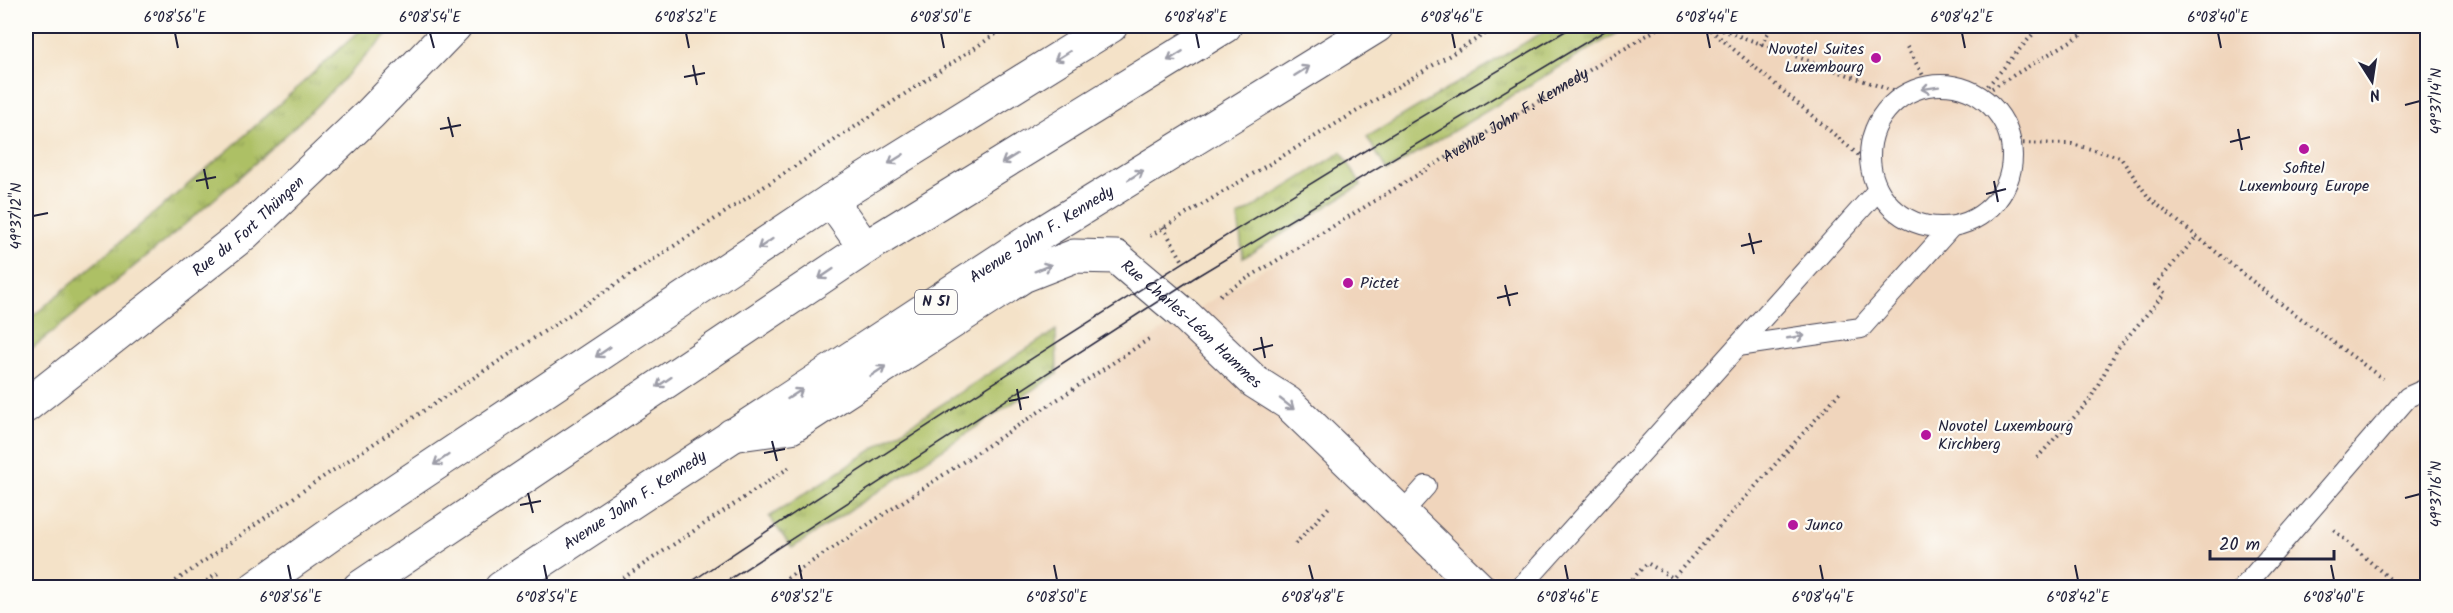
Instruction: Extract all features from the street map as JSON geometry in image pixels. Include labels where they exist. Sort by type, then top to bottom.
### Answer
[{"type":"street","name":"Rue du Fort Thüngen","points":[[26,406],[244,234],[370,114],[455,26]]},
{"type":"street","points":[[255,588],[344,525],[831,200],[1112,26]]},
{"type":"street","points":[[359,588],[865,248],[1225,26]]},
{"type":"street","name":"Avenue John F. Kennedy","points":[[501,588],[1029,241],[1377,26]]},
{"type":"street","points":[[831,200],[865,248]]},
{"type":"street","name":"Rue Charles-Léon Hammes","points":[[732,435],[791,428],[1023,276],[1074,256],[1116,257],[1186,316],[1255,382],[1288,403],[1479,588]]},
{"type":"lane","points":[[1929,86],[1955,86],[1979,96],[2000,116],[2011,143],[2011,171],[2000,198],[1978,217],[1951,227],[1922,225],[1896,212],[1878,190],[1870,164],[1872,137],[1884,112],[1904,95],[1929,86]]},
{"type":"lane","points":[[1520,588],[1878,190]]},
{"type":"lane","points":[[1738,346],[1861,328],[1951,227]]},
{"type":"lane","points":[[2243,588],[2408,397],[2427,388]]},
{"type":"lane","points":[[1402,513],[1426,486]]},
{"type":"path","points":[[166,588],[317,481],[1008,26]]},
{"type":"path","name":"Avenue John F. Kennedy","points":[[1186,316],[1662,26]]},
{"type":"path","points":[[1706,26],[1870,164]]},
{"type":"path","points":[[1711,26],[1904,95]]},
{"type":"path","points":[[1979,96],[2040,26]]},
{"type":"path","points":[[1979,96],[2096,26]]},
{"type":"path","points":[[1761,45],[1770,28]]},
{"type":"path","points":[[1907,47],[1929,86]]},
{"type":"path","points":[[2011,143],[2072,144],[2120,157],[2149,198],[2272,297],[2408,397]]},
{"type":"path","points":[[2037,458],[2089,401],[2118,348],[2165,293],[2155,285],[2197,236]]},
{"type":"path","points":[[772,588],[1155,335]]},
{"type":"path","points":[[1624,588],[1647,563],[1673,578],[1842,390]]},
{"type":"path","points":[[1295,544],[1331,505]]},
{"type":"path","points":[[2311,510],[2400,588]]},
{"type":"shaded area","points":[[1662,26],[2427,26],[2427,587],[772,588],[1155,335]]},
{"type":"green space","points":[[365,26],[394,26],[308,114],[217,197],[26,353],[26,322],[232,147]]},
{"type":"green space","points":[[1553,26],[1628,26],[1387,171],[1367,137]]},
{"type":"green space","points":[[1342,152],[1361,185],[1243,258],[1238,217]]},
{"type":"green space","points":[[1056,330],[1057,374],[792,548],[769,517]]},
{"type":"tram line","points":[[682,588],[902,442],[1124,300],[1348,161],[1574,26]]},
{"type":"tram line","points":[[716,588],[1194,278],[1613,26]]},
{"type":"place","name":"Novotel Suites Luxembourg","points":[[1876,58]]},
{"type":"place","name":"Sofitel Luxembourg Europe","points":[[2304,149]]},
{"type":"place","name":"Pictet","points":[[1348,283]]},
{"type":"place","name":"Novotel Luxembourg Kirchberg","points":[[1926,435]]},
{"type":"place","name":"Junco","points":[[1793,525]]}]
